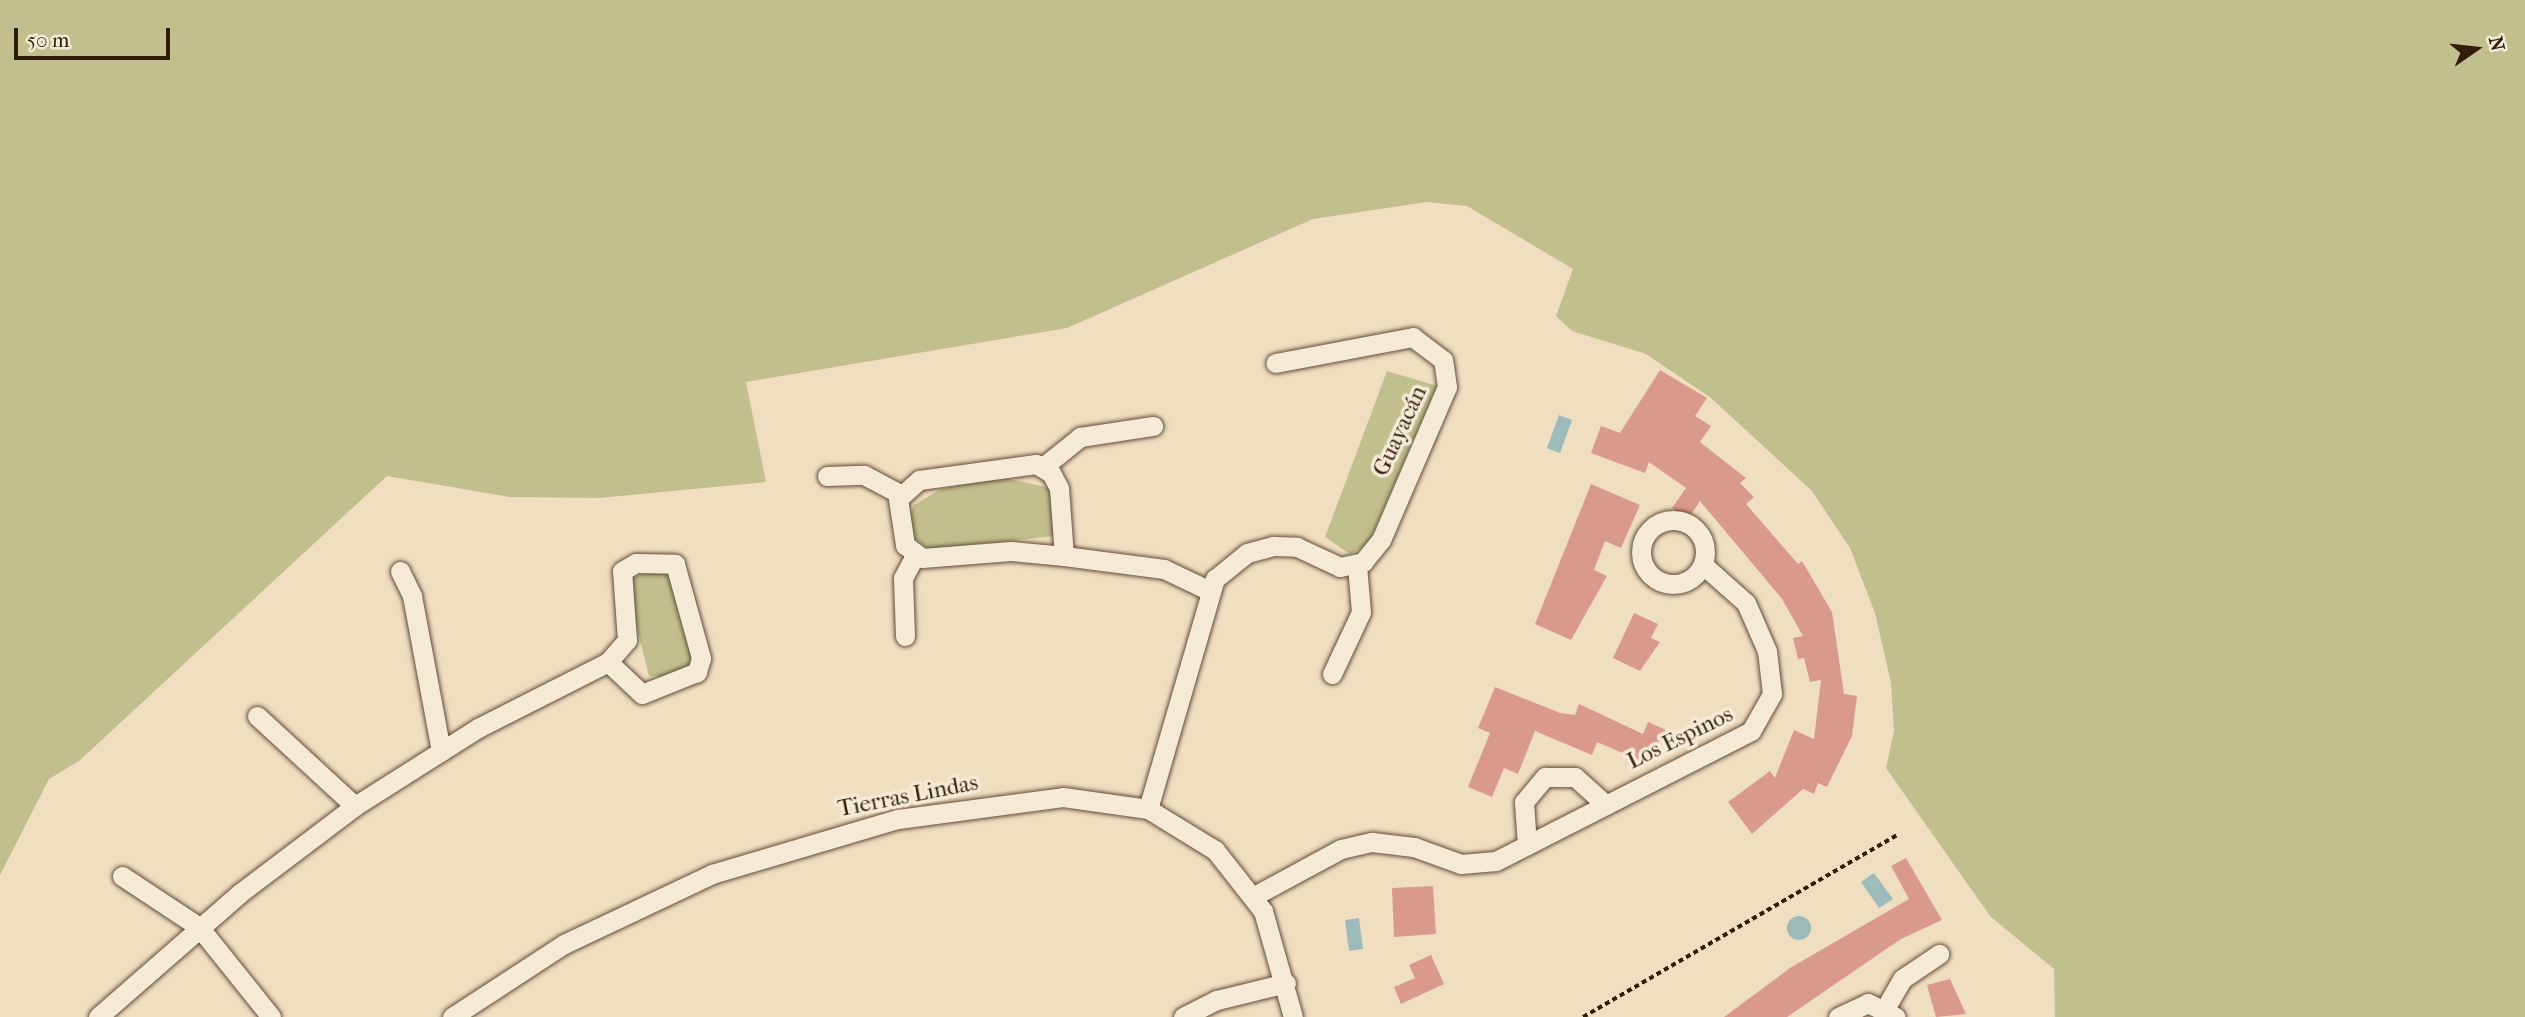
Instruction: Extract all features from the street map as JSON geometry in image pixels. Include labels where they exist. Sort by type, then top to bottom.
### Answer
[{"type":"street","name":"Guayacán","points":[[1275,363],[1405,336],[1430,345],[1443,360],[1445,395],[1381,540],[1357,565]]},
{"type":"street","points":[[915,555],[897,515],[900,494],[919,480],[1043,467],[1080,437],[1153,426]]},
{"type":"street","points":[[1043,467],[1059,488],[1064,556]]},
{"type":"street","points":[[827,476],[864,475],[900,494]]},
{"type":"street","points":[[1148,809],[1208,590],[1233,561],[1274,546],[1297,547],[1340,567],[1357,565],[1361,612],[1332,674]]},
{"type":"street","points":[[915,555],[1064,556],[1164,569],[1208,590]]},
{"type":"street","points":[[905,636],[903,578],[915,555]]},
{"type":"street","points":[[98,1017],[199,927],[355,806],[441,751],[608,662],[627,640],[622,570],[636,563],[675,564],[683,575],[700,668],[642,694],[608,662]]},
{"type":"street","name":"Los Espinos","points":[[1254,896],[1357,844],[1401,844],[1474,865],[1527,845],[1604,803],[1744,736],[1767,710],[1772,675],[1761,634],[1736,590],[1703,565]]},
{"type":"street","points":[[400,571],[412,596],[441,751]]},
{"type":"street","points":[[257,716],[355,806]]},
{"type":"street","points":[[1527,845],[1524,802],[1545,777],[1575,777],[1604,803]]},
{"type":"street","name":"Tierras Lindas","points":[[452,1017],[564,944],[636,906],[832,836],[1038,798],[1089,797],[1148,809],[1205,842],[1254,896],[1286,983],[1293,1017]]},
{"type":"street","points":[[122,876],[199,927],[271,1017]]},
{"type":"street","points":[[1838,1017],[1863,1004],[1891,1012],[1902,979],[1939,954]]},
{"type":"street","points":[[1183,1017],[1286,983]]},
{"type":"path","points":[[1583,1017],[1899,834]]},
{"type":"shaded area","points":[[0,0],[2525,0],[2525,1017],[2055,1017],[2054,969],[1990,916],[1886,768],[1894,731],[1891,683],[1875,613],[1850,548],[1812,491],[1711,398],[1646,354],[1572,331],[1556,316],[1573,269],[1467,206],[1427,202],[1313,219],[1067,328],[746,382],[766,482],[599,498],[510,497],[387,476],[79,761],[49,779],[0,875]]},
{"type":"shaded area","points":[[1387,371],[1437,386],[1368,544],[1350,554],[1325,537]]},
{"type":"shaded area","points":[[1000,477],[1050,488],[1055,536],[930,549],[913,537],[908,520],[914,505],[941,489]]},
{"type":"shaded area","points":[[646,572],[671,572],[694,665],[676,676],[649,676],[626,583]]},
{"type":"water","points":[[1559,415],[1572,420],[1560,453],[1547,448]]},
{"type":"water","points":[[1874,873],[1893,899],[1879,908],[1861,882]]},
{"type":"water","points":[[1799,916],[1810,923],[1811,928],[1804,939],[1799,940],[1788,933],[1787,928],[1794,917]]},
{"type":"water","points":[[1359,918],[1363,949],[1349,951],[1345,920]]},
{"type":"building","points":[[1660,370],[1707,398],[1695,416],[1711,426],[1700,442],[1746,478],[1740,483],[1754,497],[1746,504],[1798,564],[1802,561],[1832,612],[1844,694],[1857,696],[1852,736],[1827,787],[1818,783],[1814,794],[1803,789],[1752,834],[1728,802],[1770,771],[1775,778],[1794,730],[1814,739],[1821,680],[1810,682],[1804,658],[1798,659],[1793,638],[1803,636],[1782,599],[1700,501],[1688,519],[1672,508],[1686,488],[1649,462],[1645,473],[1591,453],[1601,426],[1620,433]]},
{"type":"building","points":[[1591,484],[1640,505],[1621,548],[1605,541],[1594,570],[1607,576],[1571,640],[1535,624]]},
{"type":"building","points":[[1634,613],[1658,624],[1651,638],[1660,642],[1640,671],[1613,658]]},
{"type":"building","points":[[1495,687],[1560,713],[1575,715],[1579,704],[1643,734],[1648,722],[1666,730],[1646,763],[1597,742],[1592,755],[1535,731],[1518,774],[1504,768],[1492,797],[1468,787],[1490,733],[1478,728]]},
{"type":"building","points":[[1906,858],[1942,920],[1901,939],[1787,1017],[1724,1017],[1790,968],[1909,899],[1891,866]]},
{"type":"building","points":[[1433,886],[1436,934],[1394,937],[1392,888]]},
{"type":"building","points":[[1431,955],[1444,984],[1401,1004],[1394,987],[1415,978],[1409,965]]},
{"type":"building","points":[[1950,979],[1966,1014],[1936,1017],[1927,985]]}]
